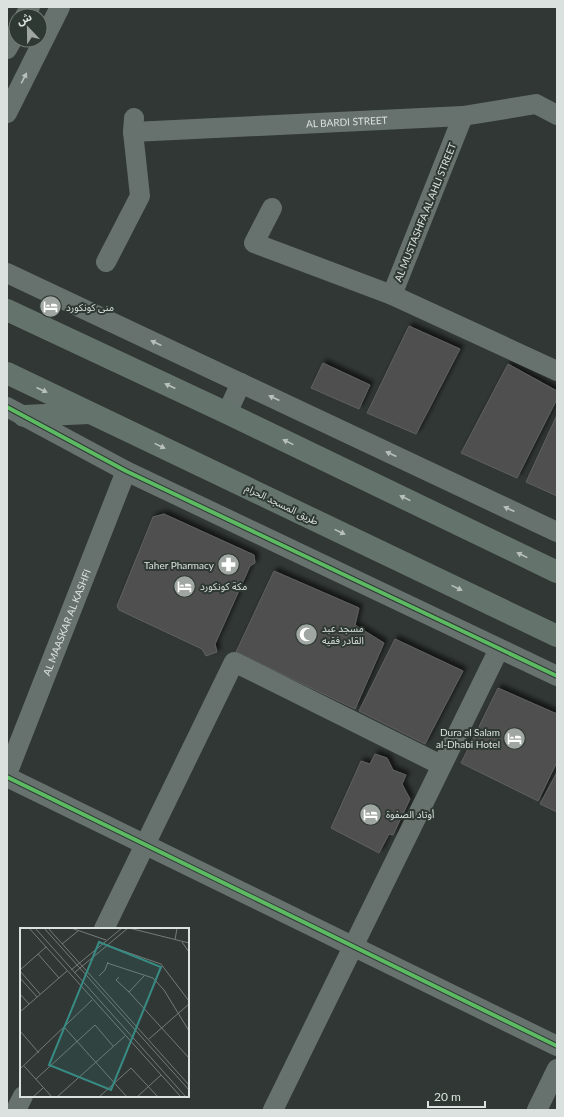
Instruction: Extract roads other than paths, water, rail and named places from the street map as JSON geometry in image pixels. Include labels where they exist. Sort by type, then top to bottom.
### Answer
[{"type":"main road","points":[[7,310],[227,413],[557,572]]},
{"type":"main road","name":"طريق المسجد الحرام","points":[[7,373],[557,636]]},
{"type":"main road","points":[[16,412],[92,413]]},
{"type":"street","points":[[7,113],[60,7]]},
{"type":"street","name":"AL BARDI STREET","points":[[106,262],[140,196],[133,125],[463,116],[536,104],[557,115]]},
{"type":"street","name":"AL MUSTASHFA AL AHLI STREET","points":[[463,116],[392,295],[557,371]]},
{"type":"street","points":[[272,208],[254,243],[392,295]]},
{"type":"street","points":[[7,273],[557,532]]},
{"type":"street","points":[[227,413],[241,383]]},
{"type":"street","points":[[16,412],[126,471],[557,676]]},
{"type":"street","name":"AL MAASKAR AL KASHFI","points":[[7,774],[126,471]]},
{"type":"street","points":[[272,1110],[499,648]]},
{"type":"street","points":[[104,928],[234,662],[441,765]]},
{"type":"street","points":[[7,777],[557,1046]]},
{"type":"street","points":[[537,1110],[557,1069]]},
{"type":"street","points":[[16,1110],[22,1097]]},
{"type":"place","name":"منى كونكورد","points":[[51,307]]},
{"type":"place","name":"Taher Pharmacy","points":[[229,565]]},
{"type":"place","name":"مكة كونكورد","points":[[184,586]]},
{"type":"place","name":"مسجد عبد القادر فقيه","points":[[307,634]]},
{"type":"place","name":"Dura al Salam al-Dhabi Hotel","points":[[515,738]]},
{"type":"place","name":"أوتاد الصفوة","points":[[370,814]]}]
